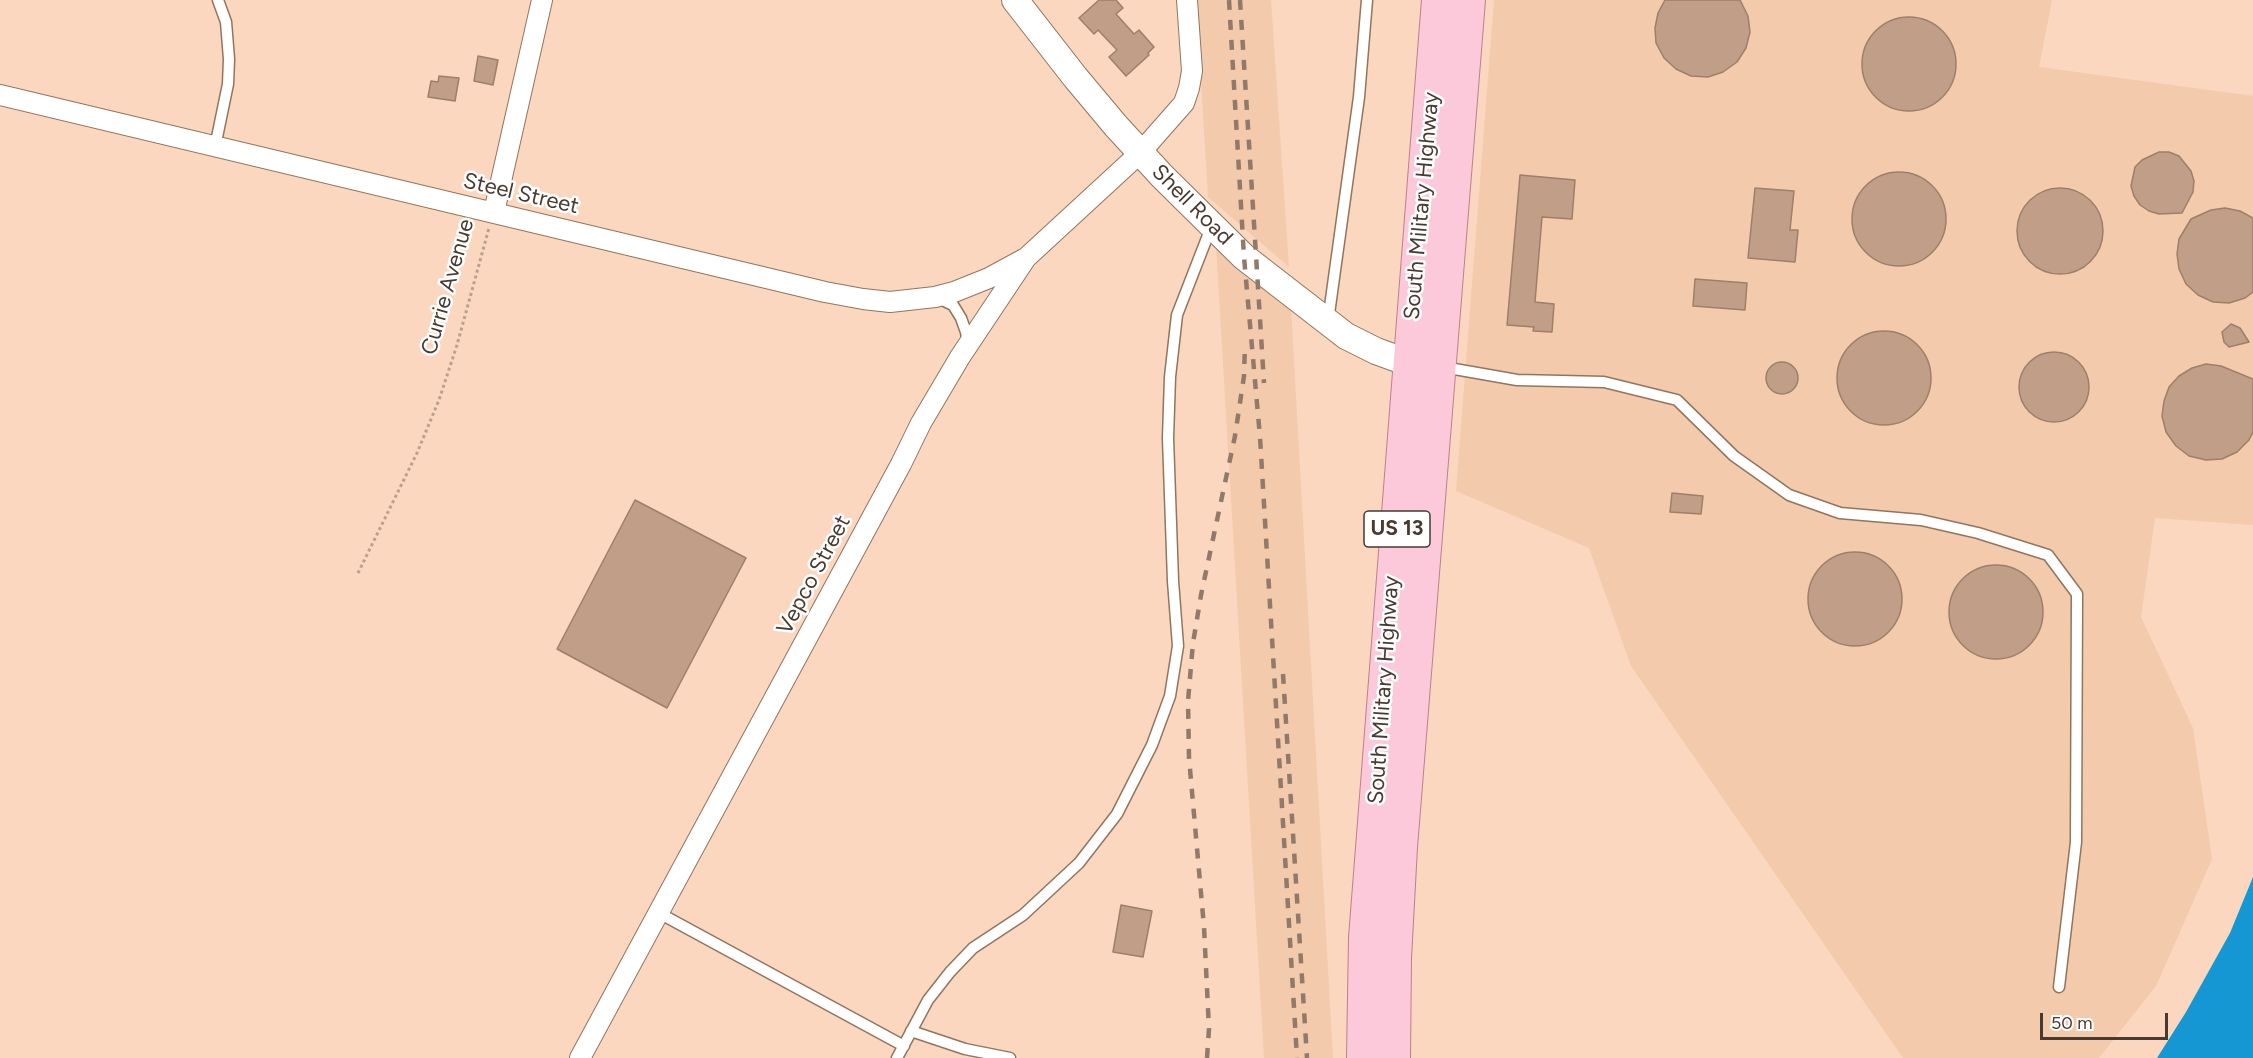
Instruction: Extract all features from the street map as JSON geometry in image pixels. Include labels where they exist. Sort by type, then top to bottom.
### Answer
[{"type":"main road","name":"South Military Highway","points":[[1394,1058],[1395,958],[1425,365],[1438,0]]},
{"type":"main road","name":"South Military Highway","points":[[1363,1058],[1365,938],[1425,365],[1469,0]]},
{"type":"street","name":"Currie Avenue","points":[[494,212],[542,0]]},
{"type":"street","name":"Shell Road","points":[[1015,0],[1074,77],[1140,153],[1244,257],[1346,336],[1376,351],[1425,365]]},
{"type":"street","name":"Vepco Street","points":[[580,1058],[921,423],[968,346],[1026,258],[1140,153],[1184,103],[1192,71],[1187,0]]},
{"type":"street","name":"Steel Street","points":[[0,95],[825,292],[890,302],[934,297],[954,292],[989,278],[1026,258]]},
{"type":"lane","points":[[215,147],[228,84],[230,59],[225,22],[218,0]]},
{"type":"lane","points":[[1328,321],[1359,98],[1367,0]]},
{"type":"lane","points":[[897,1058],[928,1000],[973,948],[1023,915],[1079,863],[1117,814],[1152,745],[1170,696],[1178,646],[1173,581],[1168,438],[1170,377],[1177,315],[1212,225]]},
{"type":"lane","points":[[934,297],[952,305],[966,332],[968,346]]},
{"type":"lane","points":[[1425,365],[1517,380],[1604,382],[1677,400],[1734,456],[1789,495],[1840,513],[1921,520],[1978,532],[2048,555],[2078,594],[2076,842],[2059,987]]},
{"type":"lane","points":[[659,913],[904,1046]]},
{"type":"lane","points":[[911,1031],[965,1049],[1010,1058]]},
{"type":"path","name":"Currie Avenue","points":[[358,573],[417,453],[439,400],[464,324],[494,212]]},
{"type":"shaded area","points":[[1196,0],[1271,0],[1289,267],[1208,197]]},
{"type":"shaded area","points":[[1494,0],[2052,0],[2039,67],[2253,96],[2253,525],[2155,518],[2141,617],[2193,728],[2212,859],[2156,986],[2099,1058],[1903,1058],[1631,666],[1589,548],[1456,491]]},
{"type":"shaded area","points":[[1216,245],[1291,307],[1333,1058],[1264,1058]]},
{"type":"water","points":[[2253,877],[2253,1058],[2157,1058],[2186,1012],[2230,933]]},
{"type":"building","points":[[1099,0],[1116,0],[1123,8],[1116,14],[1134,34],[1139,30],[1154,47],[1148,53],[1149,55],[1126,76],[1109,57],[1117,50],[1098,30],[1094,34],[1079,18]]},
{"type":"building","points":[[1665,0],[1740,0],[1748,16],[1750,32],[1746,48],[1737,62],[1723,72],[1708,77],[1691,76],[1676,69],[1664,58],[1656,43],[1655,28],[1658,13]]},
{"type":"building","points":[[1909,17],[1927,20],[1942,31],[1953,46],[1956,64],[1953,82],[1942,97],[1927,108],[1909,111],[1891,108],[1876,97],[1865,82],[1862,64],[1865,46],[1876,31],[1891,20]]},
{"type":"building","points":[[478,56],[498,60],[493,85],[474,81]]},
{"type":"building","points":[[439,76],[459,78],[455,101],[428,97],[431,81],[438,82]]},
{"type":"building","points":[[2159,152],[2169,152],[2179,156],[2191,171],[2194,181],[2193,192],[2182,213],[2159,214],[2149,211],[2140,205],[2134,196],[2131,186],[2135,167],[2142,160]]},
{"type":"building","points":[[1899,172],[1917,175],[1932,186],[1943,201],[1946,219],[1943,237],[1932,252],[1917,263],[1899,266],[1881,263],[1866,252],[1855,237],[1852,219],[1855,201],[1866,186],[1881,175]]},
{"type":"building","points":[[1520,175],[1575,180],[1572,219],[1542,217],[1535,302],[1554,304],[1552,332],[1533,331],[1534,327],[1507,325]]},
{"type":"building","points":[[1755,188],[1794,191],[1790,230],[1798,230],[1795,262],[1748,258]]},
{"type":"building","points":[[2060,188],[2084,195],[2096,207],[2103,231],[2096,255],[2084,267],[2060,274],[2036,267],[2024,255],[2017,231],[2024,207],[2036,195]]},
{"type":"building","points":[[2225,208],[2240,211],[2253,218],[2253,292],[2245,298],[2229,303],[2213,302],[2198,295],[2186,284],[2179,269],[2177,254],[2179,239],[2191,219],[2211,210]]},
{"type":"building","points":[[1695,279],[1747,283],[1745,310],[1693,306]]},
{"type":"building","points":[[2231,324],[2240,328],[2249,342],[2229,347],[2224,342],[2222,332]]},
{"type":"building","points":[[1884,331],[1902,334],[1917,345],[1928,360],[1931,378],[1928,396],[1917,411],[1902,422],[1884,425],[1866,422],[1851,411],[1840,396],[1837,378],[1840,360],[1851,345],[1866,334]]},
{"type":"building","points":[[2054,352],[2067,355],[2079,362],[2086,374],[2089,387],[2086,400],[2079,412],[2067,419],[2054,422],[2041,419],[2029,412],[2022,400],[2019,387],[2022,374],[2029,362],[2041,355]]},
{"type":"building","points":[[1782,362],[1793,367],[1798,378],[1793,389],[1782,394],[1771,389],[1766,378],[1771,367]]},
{"type":"building","points":[[2206,364],[2221,366],[2253,379],[2253,432],[2249,440],[2237,452],[2222,459],[2206,460],[2189,456],[2176,446],[2166,432],[2162,416],[2169,387],[2179,376],[2192,368]]},
{"type":"building","points":[[1672,493],[1703,496],[1701,514],[1670,512]]},
{"type":"building","points":[[635,500],[746,558],[667,708],[557,649]]},
{"type":"building","points":[[1855,552],[1873,555],[1888,566],[1899,581],[1902,599],[1899,617],[1888,632],[1873,643],[1855,646],[1837,643],[1822,632],[1811,617],[1808,599],[1811,581],[1822,566],[1837,555]]},
{"type":"building","points":[[1996,565],[2014,568],[2029,579],[2040,594],[2043,612],[2040,630],[2029,645],[2014,656],[1996,659],[1978,656],[1963,645],[1952,630],[1949,612],[1952,594],[1963,579],[1978,568]]},
{"type":"building","points":[[1121,905],[1152,911],[1143,957],[1113,952]]},
{"type":"railway","points":[[1229,0],[1244,257],[1260,437],[1297,1058]]},
{"type":"railway","points":[[1240,0],[1264,383]]},
{"type":"railway","points":[[1207,1058],[1209,1029],[1204,927],[1189,758],[1188,701],[1193,643],[1201,595],[1235,436],[1244,376],[1245,345]]},
{"type":"railway","points":[[1283,674],[1307,1058]]}]
